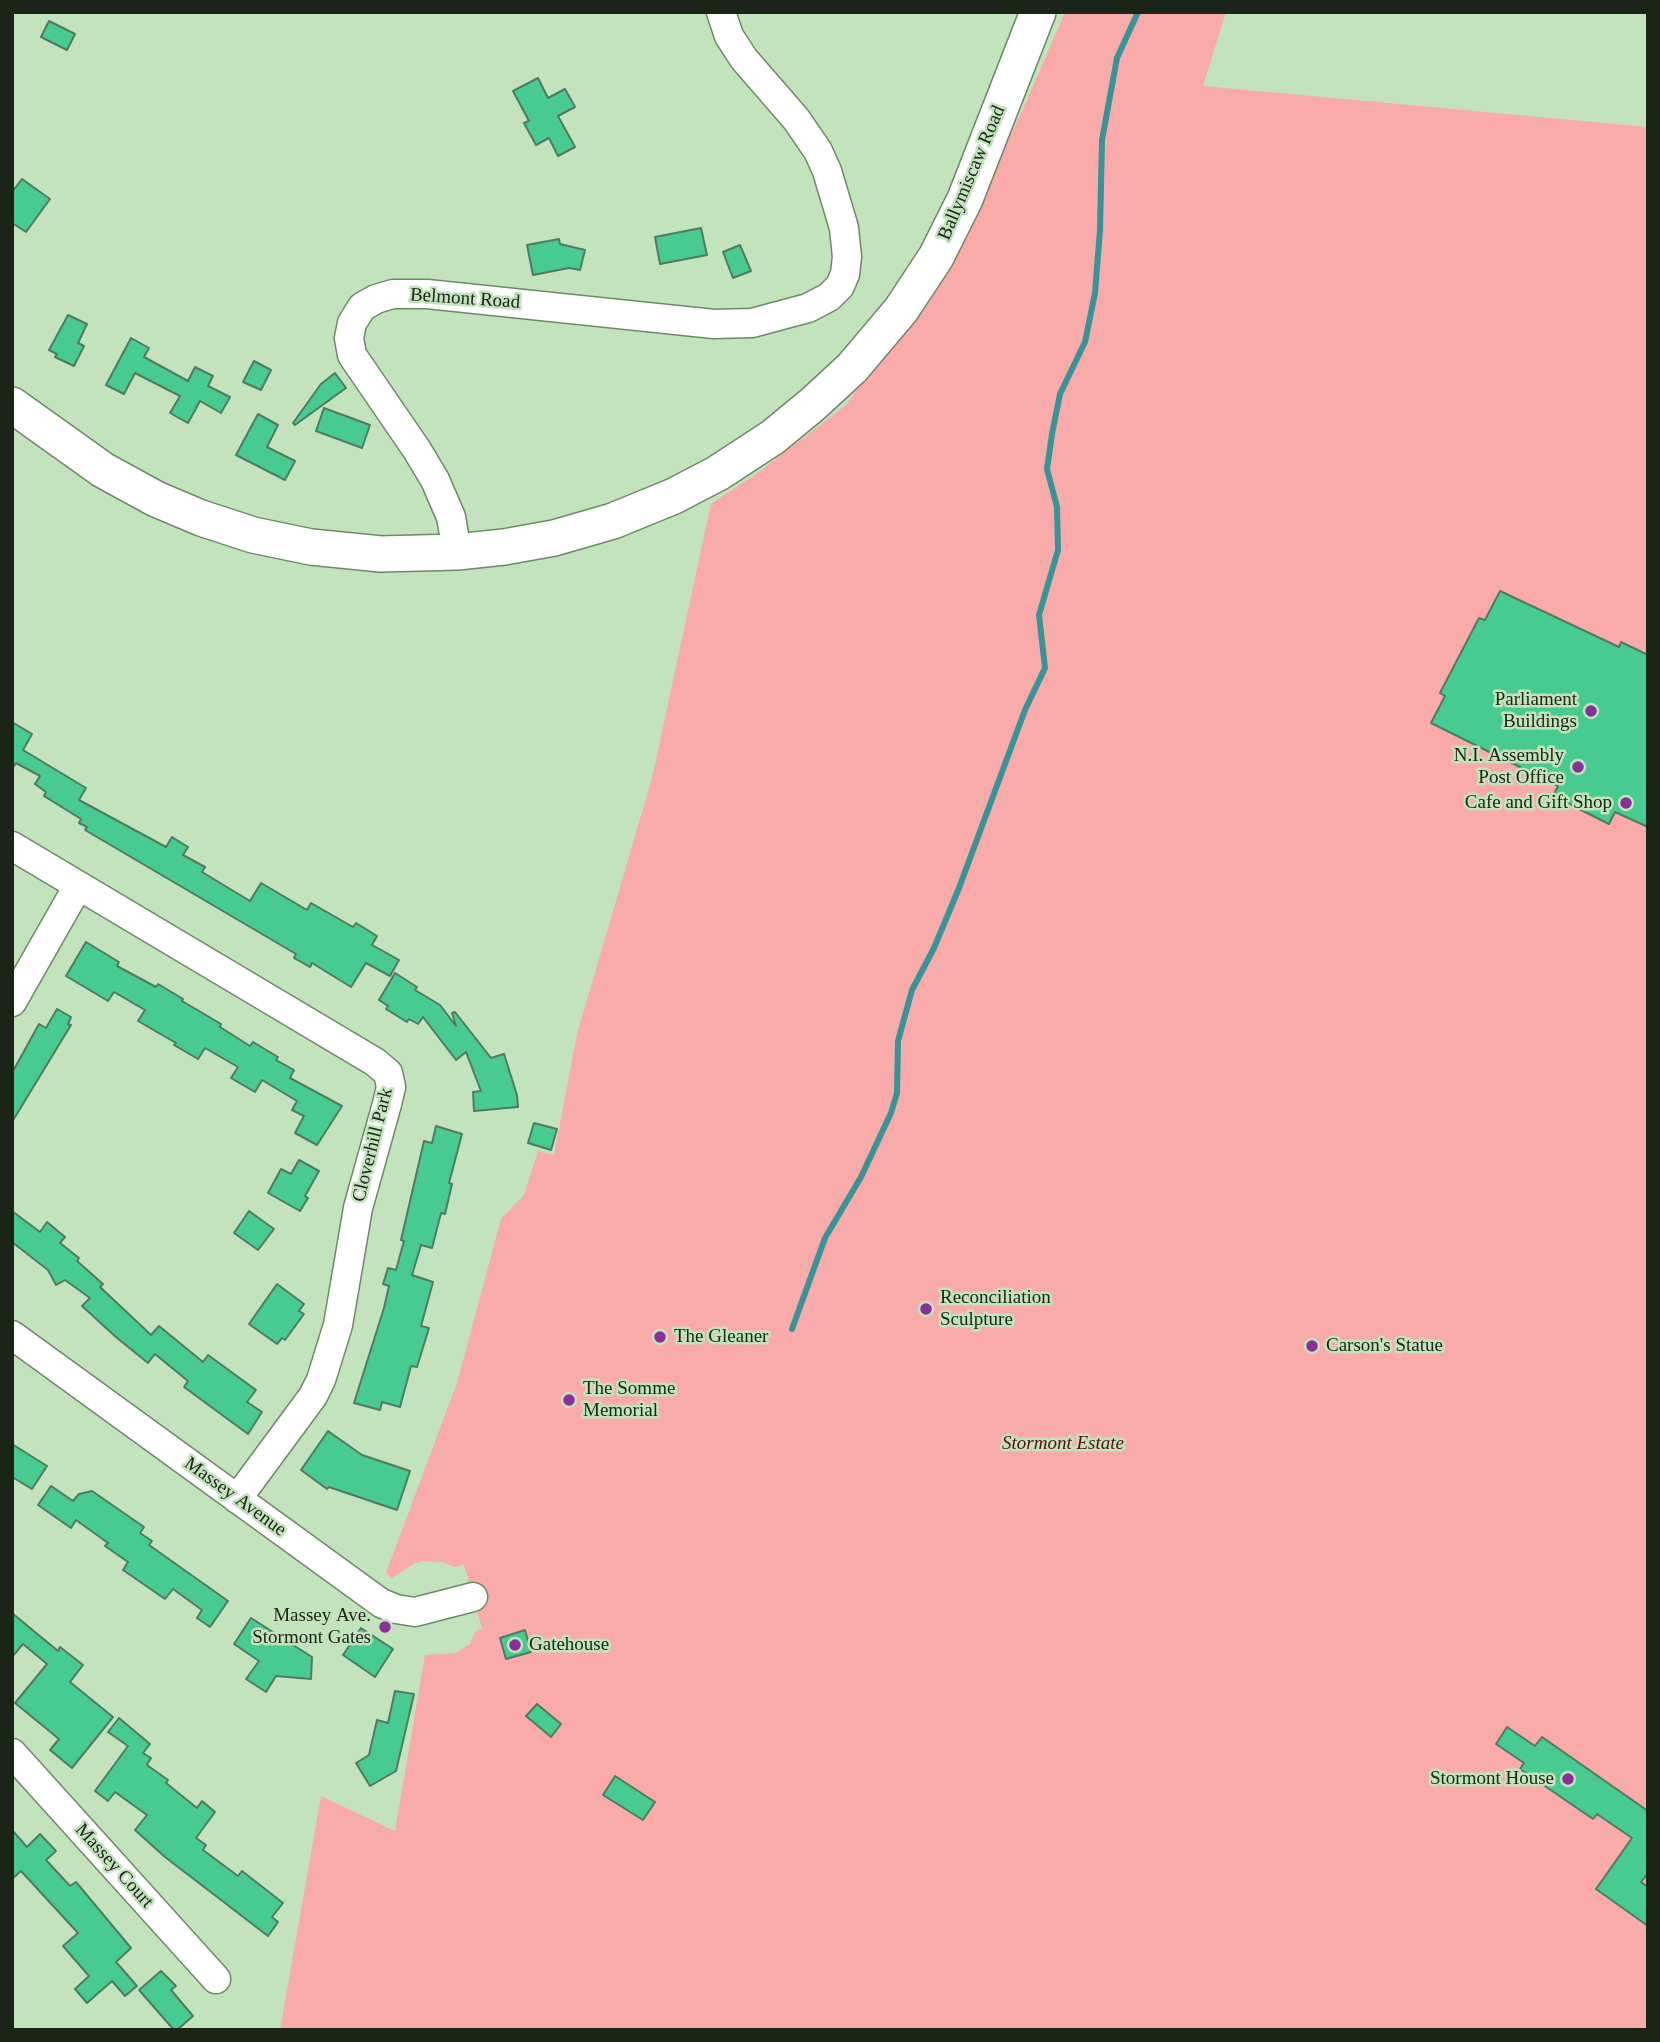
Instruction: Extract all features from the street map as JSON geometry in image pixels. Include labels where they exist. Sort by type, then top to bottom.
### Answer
[{"type":"main road","name":"Ballymiscaw Road","points":[[457,552],[554,538],[613,521],[674,496],[718,473],[773,438],[852,368],[901,310],[936,257],[965,199],[1038,12]]},
{"type":"main road","points":[[12,405],[103,470],[156,499],[201,518],[253,535],[311,547],[381,554],[457,552]]},
{"type":"street","name":"Belmont Road","points":[[457,552],[451,517],[435,480],[418,450],[352,355],[349,338],[352,323],[362,307],[393,294],[427,295],[714,324],[752,323],[808,308],[829,297],[840,286],[847,257],[844,228],[818,151],[796,119],[744,58],[729,36],[721,12]]},
{"type":"street","name":"Cloverhill Park","points":[[12,846],[375,1062],[388,1073],[391,1087],[358,1208],[338,1325],[321,1380],[313,1396],[237,1499]]},
{"type":"street","points":[[12,1002],[78,886]]},
{"type":"street","name":"Massey Avenue","points":[[12,1335],[381,1603],[415,1612],[473,1597]]},
{"type":"street","name":"Massey Court","points":[[12,1753],[216,1979]]},
{"type":"green space","name":"Stormont Estate","points":[[1065,12],[1226,12],[1203,86],[1648,127],[1648,2030],[280,2030],[321,1796],[395,1831],[425,1655],[455,1653],[470,1644],[475,1632],[482,1628],[464,1565],[454,1567],[443,1562],[422,1561],[392,1578],[386,1573],[457,1383],[501,1219],[524,1195],[538,1151],[554,1155],[577,1034],[652,778],[711,504],[759,472],[846,405],[951,259],[1023,109]]},
{"type":"building","points":[[49,21],[75,34],[67,50],[41,37]]},
{"type":"building","points":[[538,78],[548,98],[565,89],[575,107],[558,116],[575,147],[558,156],[549,138],[536,145],[524,123],[529,121],[513,91]]},
{"type":"building","points":[[22,179],[50,199],[26,232],[12,223],[12,192]]},
{"type":"building","points":[[701,228],[707,255],[660,264],[655,237]]},
{"type":"building","points":[[559,239],[560,244],[585,250],[580,270],[569,268],[533,275],[527,245]]},
{"type":"building","points":[[740,245],[751,271],[733,278],[723,252]]},
{"type":"building","points":[[68,315],[87,324],[78,343],[84,346],[74,366],[55,357],[57,354],[49,350]]},
{"type":"building","points":[[131,338],[149,348],[144,357],[188,381],[195,367],[213,376],[208,386],[230,397],[221,413],[200,401],[188,423],[170,413],[180,396],[135,373],[124,394],[106,385]]},
{"type":"building","points":[[254,361],[271,370],[261,390],[243,382]]},
{"type":"building","points":[[335,373],[346,388],[295,425],[293,423],[321,384]]},
{"type":"building","points":[[324,408],[370,425],[362,448],[316,431]]},
{"type":"building","points":[[258,414],[278,425],[267,447],[295,461],[285,480],[236,455]]},
{"type":"building","name":"Parliament Buildings","points":[[1500,591],[1619,647],[1621,642],[1648,655],[1648,827],[1615,812],[1609,824],[1553,796],[1558,786],[1431,723],[1445,696],[1440,693],[1479,618],[1485,620]]},
{"type":"building","points":[[12,722],[32,734],[23,750],[86,788],[79,800],[166,847],[172,837],[188,847],[183,855],[205,867],[202,872],[250,901],[261,883],[307,910],[311,903],[353,927],[356,923],[377,936],[372,945],[399,960],[390,976],[366,963],[351,987],[312,963],[310,967],[294,958],[296,954],[85,830],[87,827],[79,823],[81,819],[44,796],[46,792],[35,784],[40,776],[16,763],[12,769]]},
{"type":"building","points":[[86,942],[119,962],[117,966],[156,987],[158,984],[183,999],[182,1001],[221,1024],[220,1027],[250,1046],[253,1042],[278,1057],[276,1060],[294,1070],[290,1078],[342,1106],[317,1145],[295,1133],[304,1116],[292,1110],[297,1101],[262,1080],[255,1092],[231,1078],[238,1067],[205,1048],[198,1059],[138,1021],[145,1010],[114,992],[108,1001],[66,976]]},
{"type":"building","points":[[395,973],[417,987],[415,990],[440,1005],[456,1026],[452,1013],[455,1012],[491,1058],[504,1054],[518,1107],[474,1111],[473,1092],[481,1091],[466,1052],[456,1060],[423,1017],[418,1024],[409,1019],[407,1022],[386,1009],[388,1006],[379,1000]]},
{"type":"building","points":[[57,1009],[71,1017],[68,1024],[71,1025],[12,1122],[12,1073],[39,1024],[46,1028]]},
{"type":"building","points":[[534,1123],[557,1129],[551,1150],[528,1143]]},
{"type":"building","points":[[436,1126],[462,1134],[449,1183],[452,1184],[445,1214],[441,1213],[432,1248],[421,1245],[412,1275],[433,1282],[421,1326],[429,1328],[417,1367],[411,1366],[400,1407],[382,1402],[380,1410],[354,1403],[384,1308],[389,1286],[383,1284],[388,1268],[396,1270],[404,1241],[401,1240],[424,1141],[432,1143]]},
{"type":"building","points":[[299,1160],[319,1171],[300,1211],[268,1193],[281,1169],[291,1174]]},
{"type":"building","points":[[12,1211],[40,1232],[47,1222],[65,1237],[60,1243],[79,1258],[77,1261],[103,1284],[100,1287],[151,1335],[159,1326],[203,1362],[208,1355],[256,1390],[247,1402],[262,1412],[248,1434],[184,1387],[188,1381],[155,1354],[148,1363],[117,1338],[82,1306],[90,1298],[65,1280],[56,1285],[48,1270],[12,1242]]},
{"type":"building","points":[[249,1211],[274,1229],[258,1250],[234,1233]]},
{"type":"building","points":[[277,1284],[304,1304],[299,1311],[304,1314],[285,1340],[282,1338],[277,1344],[249,1324]]},
{"type":"building","points":[[328,1431],[362,1455],[410,1471],[397,1510],[329,1487],[327,1489],[301,1470]]},
{"type":"building","points":[[12,1444],[47,1466],[32,1489],[12,1477]]},
{"type":"building","points":[[51,1486],[73,1501],[79,1494],[92,1491],[144,1527],[140,1533],[152,1541],[149,1545],[228,1601],[210,1627],[197,1618],[202,1610],[173,1589],[165,1599],[123,1570],[128,1562],[105,1546],[108,1543],[76,1520],[71,1528],[38,1505]]},
{"type":"building","points":[[12,1613],[58,1651],[60,1647],[83,1665],[70,1682],[113,1717],[72,1768],[50,1750],[59,1739],[15,1703],[47,1664],[23,1644],[12,1657]]},
{"type":"building","points":[[251,1618],[312,1657],[311,1679],[276,1676],[266,1692],[246,1679],[259,1661],[234,1644]]},
{"type":"building","points":[[361,1628],[393,1649],[375,1677],[343,1655]]},
{"type":"building","name":"Gatehouse","points":[[525,1630],[531,1652],[506,1659],[500,1638]]},
{"type":"building","points":[[395,1691],[414,1694],[396,1771],[370,1786],[356,1763],[369,1755],[377,1720],[388,1723]]},
{"type":"building","points":[[537,1704],[561,1724],[551,1737],[526,1716]]},
{"type":"building","points":[[119,1718],[150,1744],[143,1753],[151,1758],[147,1765],[168,1780],[166,1783],[197,1808],[202,1801],[215,1812],[196,1838],[206,1845],[203,1850],[238,1876],[242,1871],[283,1903],[272,1917],[278,1922],[268,1936],[165,1857],[135,1830],[147,1815],[115,1792],[108,1801],[95,1791],[128,1746],[108,1732]]},
{"type":"building","points":[[1507,1727],[1535,1746],[1542,1737],[1648,1811],[1648,1873],[1641,1882],[1648,1887],[1648,1926],[1596,1889],[1632,1838],[1597,1814],[1593,1819],[1520,1769],[1524,1763],[1496,1744]]},
{"type":"building","points":[[615,1776],[655,1802],[643,1820],[603,1795]]},
{"type":"building","points":[[12,1830],[27,1847],[40,1834],[56,1851],[46,1860],[70,1886],[76,1882],[131,1948],[116,1962],[137,1986],[125,1996],[112,1981],[87,2003],[75,1989],[89,1976],[63,1946],[78,1933],[21,1871],[12,1879]]},
{"type":"building","points":[[161,1971],[176,1986],[171,1990],[193,2016],[177,2030],[174,2030],[139,1990]]},
{"type":"waterway","points":[[792,1329],[825,1238],[861,1177],[891,1113],[897,1093],[898,1041],[912,990],[934,948],[959,888],[1025,710],[1045,668],[1039,615],[1058,550],[1057,507],[1047,469],[1060,394],[1085,342],[1095,293],[1100,230],[1102,140],[1117,58],[1138,12]]},
{"type":"place","name":"Parliament Buildings","points":[[1591,711]]},
{"type":"place","name":"N.I. Assembly Post Office","points":[[1578,767]]},
{"type":"place","name":"Cafe and Gift Shop","points":[[1626,803]]},
{"type":"place","name":"Reconciliation Sculpture","points":[[926,1309]]},
{"type":"place","name":"The Gleaner","points":[[660,1337]]},
{"type":"place","name":"Carson's Statue","points":[[1312,1346]]},
{"type":"place","name":"The Somme Memorial","points":[[569,1400]]},
{"type":"place","name":"Massey Ave. Stormont Gates","points":[[385,1627]]},
{"type":"place","name":"Gatehouse","points":[[515,1645]]},
{"type":"place","name":"Stormont House","points":[[1568,1779]]}]
